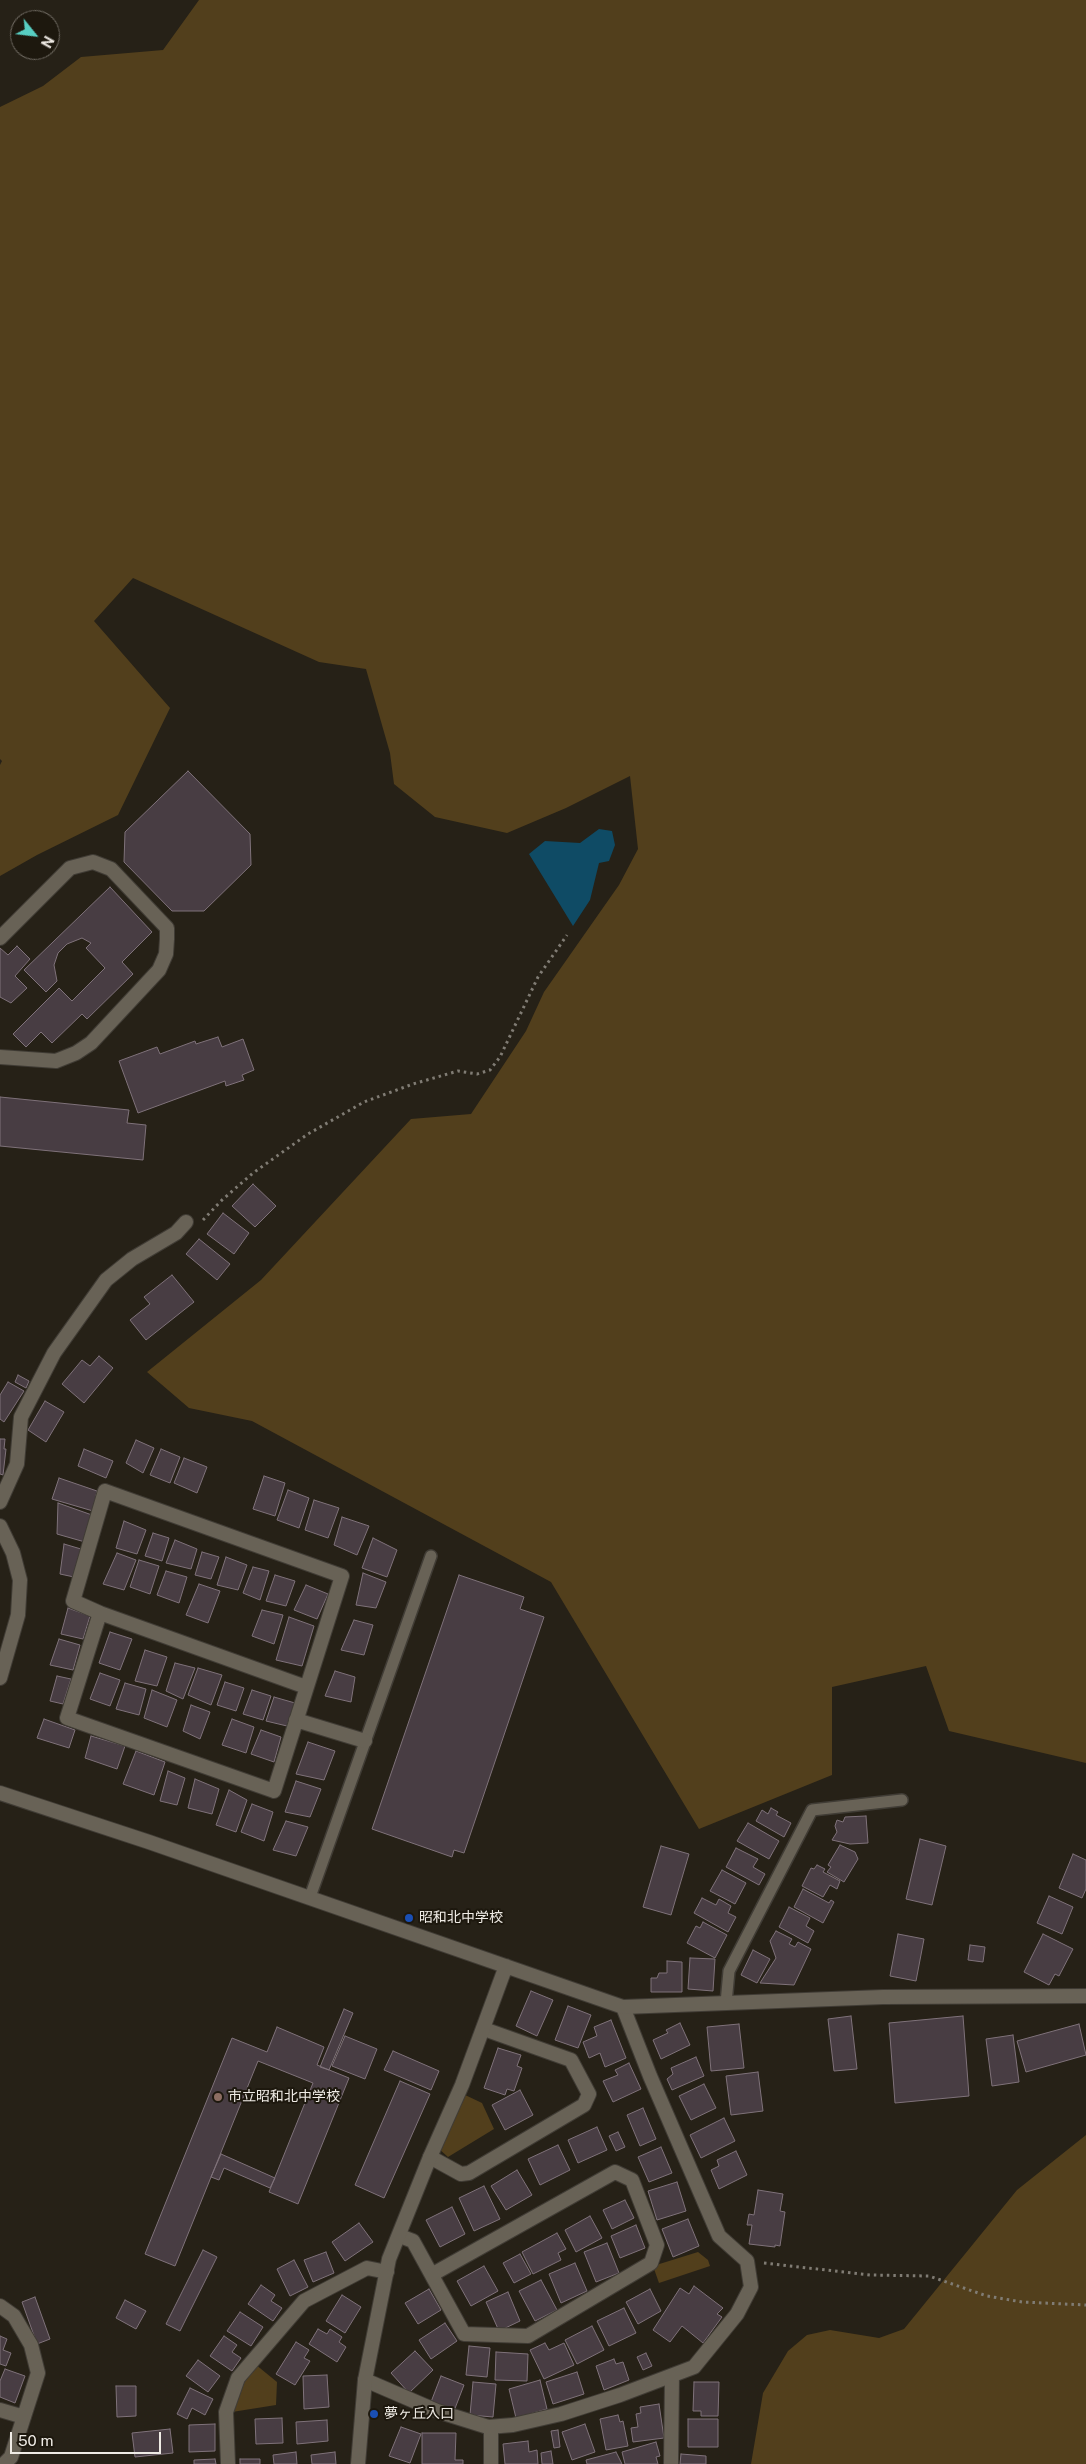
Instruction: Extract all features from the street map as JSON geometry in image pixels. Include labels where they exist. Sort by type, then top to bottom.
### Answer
[{"type":"street","points":[[0,938],[70,868],[93,862],[111,869],[167,928],[166,954],[159,970],[91,1043],[76,1053],[56,1061],[0,1057]]},
{"type":"street","points":[[0,1502],[17,1464],[21,1417],[54,1353],[106,1280],[132,1259],[192,1224]]},
{"type":"street","points":[[100,1613],[67,1718],[274,1792],[342,1576],[105,1491],[74,1601],[100,1613],[306,1687]]},
{"type":"street","points":[[0,1526],[13,1553],[20,1580],[18,1615],[0,1678]]},
{"type":"street","points":[[296,1720],[365,1740]]},
{"type":"street","points":[[0,1794],[310,1897],[623,2007],[883,1997],[1086,1996]]},
{"type":"street","points":[[358,2464],[365,2380],[389,2259],[484,2029],[506,1966]]},
{"type":"street","points":[[365,2380],[437,2411],[491,2427],[513,2425],[560,2414],[694,2367],[737,2314],[751,2287],[747,2261],[719,2236],[650,2076],[623,2007]]},
{"type":"street","points":[[430,2157],[460,2174],[469,2173],[584,2105],[589,2094],[570,2060],[484,2029]]},
{"type":"street","points":[[400,2236],[413,2241],[433,2274],[464,2334],[528,2336],[651,2263],[657,2245],[632,2180],[615,2172],[433,2274]]},
{"type":"street","points":[[228,2464],[226,2412],[238,2378],[304,2301],[367,2268],[387,2272]]},
{"type":"street","points":[[0,2306],[14,2316],[31,2345],[38,2373],[11,2457],[4,2464]]},
{"type":"street","points":[[671,2464],[672,2376]]},
{"type":"street","points":[[0,2410],[24,2417]]},
{"type":"street","points":[[491,2427],[491,2464]]},
{"type":"lane","points":[[310,1897],[431,1556]]},
{"type":"lane","points":[[726,2003],[729,1971],[812,1810],[902,1800]]},
{"type":"path","points":[[192,1224],[253,1173],[308,1134],[364,1102],[413,1084],[458,1071],[478,1074],[490,1070],[500,1057],[538,978],[567,935]]},
{"type":"path","points":[[747,2261],[870,2275],[929,2276],[987,2296],[1022,2302],[1086,2305]]},
{"type":"shaded area","points":[[199,0],[1086,0],[1086,1763],[949,1731],[926,1666],[832,1687],[832,1775],[699,1829],[551,1582],[252,1421],[189,1408],[147,1372],[261,1280],[411,1119],[471,1114],[526,1031],[544,992],[619,885],[638,849],[630,776],[566,808],[507,833],[435,817],[394,784],[390,753],[366,669],[319,662],[133,578],[94,621],[170,708],[118,815],[37,855],[0,876],[0,765],[2,761],[0,759],[0,107],[43,86],[81,57],[163,50]]},
{"type":"shaded area","points":[[463,2094],[482,2103],[494,2129],[448,2157],[438,2148]]},
{"type":"shaded area","points":[[1086,2135],[1086,2464],[751,2464],[763,2393],[788,2351],[807,2335],[830,2330],[879,2338],[904,2329],[1017,2190]]},
{"type":"shaded area","points":[[698,2252],[708,2260],[710,2266],[659,2283],[653,2266]]},
{"type":"shaded area","points":[[255,2364],[277,2382],[276,2405],[232,2412],[242,2381]]},
{"type":"water","points":[[599,829],[612,831],[615,845],[609,861],[599,863],[590,900],[573,926],[529,854],[545,841],[580,843]]},
{"type":"building","points":[[188,771],[250,834],[251,865],[204,911],[172,911],[124,862],[125,832]]},
{"type":"building","points":[[110,887],[152,932],[122,962],[133,974],[87,1019],[82,1014],[52,1043],[41,1032],[26,1047],[13,1034],[59,988],[72,1001],[105,968],[86,948],[91,943],[82,938],[67,944],[58,953],[54,965],[57,981],[46,992],[24,970]]},
{"type":"building","points":[[17,946],[30,959],[15,976],[27,988],[11,1003],[0,997],[0,948],[8,955]]},
{"type":"building","points":[[218,1037],[222,1047],[243,1039],[254,1070],[242,1075],[244,1080],[226,1086],[225,1081],[138,1113],[119,1061],[157,1047],[160,1054],[195,1041],[196,1044]]},
{"type":"building","points":[[0,1097],[129,1110],[127,1123],[146,1125],[143,1160],[0,1146]]},
{"type":"building","points":[[253,1184],[276,1206],[255,1227],[232,1206]]},
{"type":"building","points":[[223,1213],[249,1233],[234,1254],[207,1234]]},
{"type":"building","points":[[199,1239],[230,1264],[217,1280],[186,1254]]},
{"type":"building","points":[[172,1275],[194,1302],[146,1340],[130,1320],[150,1304],[144,1297]]},
{"type":"building","points":[[99,1356],[113,1368],[84,1403],[62,1384],[82,1360],[90,1366]]},
{"type":"building","points":[[18,1375],[29,1381],[26,1388],[15,1382]]},
{"type":"building","points":[[8,1382],[24,1391],[4,1422],[0,1419],[0,1395]]},
{"type":"building","points":[[45,1401],[64,1412],[46,1442],[28,1430]]},
{"type":"building","points":[[0,1439],[5,1439],[4,1449],[6,1449],[3,1475],[0,1474]]},
{"type":"building","points":[[136,1440],[154,1448],[143,1473],[126,1463]]},
{"type":"building","points":[[84,1449],[113,1461],[106,1478],[78,1466]]},
{"type":"building","points":[[161,1449],[180,1457],[170,1483],[150,1475]]},
{"type":"building","points":[[184,1458],[207,1467],[197,1493],[174,1483]]},
{"type":"building","points":[[264,1476],[285,1483],[275,1516],[253,1509]]},
{"type":"building","points":[[59,1478],[97,1491],[93,1511],[52,1499]]},
{"type":"building","points":[[288,1490],[309,1498],[299,1528],[277,1520]]},
{"type":"building","points":[[314,1500],[339,1508],[328,1538],[305,1530]]},
{"type":"building","points":[[58,1503],[92,1515],[85,1542],[57,1534]]},
{"type":"building","points":[[342,1517],[369,1526],[357,1555],[334,1545]]},
{"type":"building","points":[[124,1521],[146,1530],[137,1554],[116,1548]]},
{"type":"building","points":[[153,1533],[169,1538],[162,1561],[145,1556]]},
{"type":"building","points":[[373,1538],[397,1550],[387,1577],[362,1568]]},
{"type":"building","points":[[175,1540],[197,1549],[191,1569],[166,1563]]},
{"type":"building","points":[[64,1544],[81,1549],[74,1577],[60,1574]]},
{"type":"building","points":[[202,1552],[219,1557],[211,1579],[195,1575]]},
{"type":"building","points":[[117,1553],[136,1560],[124,1590],[103,1584]]},
{"type":"building","points":[[226,1557],[247,1565],[238,1590],[217,1585]]},
{"type":"building","points":[[139,1560],[159,1566],[150,1594],[130,1587]]},
{"type":"building","points":[[253,1567],[269,1571],[260,1600],[243,1593]]},
{"type":"building","points":[[166,1571],[187,1577],[179,1603],[157,1595]]},
{"type":"building","points":[[363,1573],[386,1582],[376,1608],[356,1605]]},
{"type":"building","points":[[275,1575],[295,1581],[286,1606],[266,1601]]},
{"type":"building","points":[[459,1575],[524,1597],[520,1609],[544,1617],[464,1853],[454,1850],[452,1857],[372,1829]]},
{"type":"building","points":[[199,1584],[220,1591],[208,1623],[186,1615]]},
{"type":"building","points":[[306,1585],[328,1594],[317,1619],[294,1610]]},
{"type":"building","points":[[68,1608],[90,1616],[83,1639],[61,1634]]},
{"type":"building","points":[[262,1610],[283,1615],[274,1644],[252,1636]]},
{"type":"building","points":[[289,1617],[314,1626],[302,1666],[276,1660]]},
{"type":"building","points":[[354,1620],[373,1625],[364,1655],[341,1650]]},
{"type":"building","points":[[110,1632],[132,1639],[120,1670],[99,1663]]},
{"type":"building","points":[[59,1639],[80,1645],[73,1670],[50,1665]]},
{"type":"building","points":[[145,1650],[167,1657],[157,1686],[135,1681]]},
{"type":"building","points":[[175,1663],[195,1668],[183,1699],[166,1691]]},
{"type":"building","points":[[198,1668],[222,1675],[211,1705],[188,1695]]},
{"type":"building","points":[[335,1671],[355,1677],[351,1702],[325,1696]]},
{"type":"building","points":[[100,1673],[120,1680],[110,1706],[90,1699]]},
{"type":"building","points":[[57,1676],[71,1679],[63,1704],[50,1701]]},
{"type":"building","points":[[225,1682],[244,1688],[236,1711],[217,1705]]},
{"type":"building","points":[[125,1683],[146,1689],[139,1715],[116,1709]]},
{"type":"building","points":[[152,1690],[177,1700],[167,1727],[144,1718]]},
{"type":"building","points":[[252,1690],[271,1696],[263,1720],[243,1714]]},
{"type":"building","points":[[274,1697],[295,1703],[287,1726],[266,1721]]},
{"type":"building","points":[[191,1705],[210,1712],[200,1739],[183,1731]]},
{"type":"building","points":[[44,1719],[75,1730],[69,1748],[37,1738]]},
{"type":"building","points":[[232,1719],[254,1727],[246,1753],[222,1745]]},
{"type":"building","points":[[261,1730],[281,1737],[274,1762],[251,1754]]},
{"type":"building","points":[[91,1736],[125,1746],[117,1769],[85,1758]]},
{"type":"building","points":[[308,1742],[335,1751],[324,1780],[296,1774]]},
{"type":"building","points":[[136,1751],[165,1762],[154,1795],[123,1784]]},
{"type":"building","points":[[168,1771],[185,1778],[177,1805],[160,1801]]},
{"type":"building","points":[[195,1779],[219,1789],[212,1814],[188,1808]]},
{"type":"building","points":[[296,1781],[321,1789],[310,1817],[285,1812]]},
{"type":"building","points":[[229,1790],[247,1800],[236,1832],[216,1825]]},
{"type":"building","points":[[252,1804],[273,1812],[264,1841],[241,1832]]},
{"type":"building","points":[[771,1808],[778,1812],[776,1815],[791,1823],[784,1837],[756,1821],[762,1810],[768,1814]]},
{"type":"building","points":[[866,1816],[868,1843],[850,1844],[832,1840],[837,1832],[835,1826],[837,1820],[843,1822],[845,1817]]},
{"type":"building","points":[[286,1821],[308,1827],[296,1856],[273,1850]]},
{"type":"building","points":[[748,1823],[779,1841],[769,1859],[737,1841]]},
{"type":"building","points":[[920,1839],[946,1846],[932,1905],[906,1899]]},
{"type":"building","points":[[840,1845],[855,1852],[858,1859],[844,1882],[827,1872],[831,1867],[828,1865]]},
{"type":"building","points":[[661,1846],[689,1854],[671,1915],[643,1907]]},
{"type":"building","points":[[736,1848],[758,1859],[753,1867],[765,1874],[759,1885],[726,1867]]},
{"type":"building","points":[[1073,1854],[1086,1860],[1086,1889],[1082,1898],[1059,1888]]},
{"type":"building","points":[[817,1865],[825,1869],[823,1872],[840,1881],[837,1889],[830,1885],[823,1897],[802,1886],[811,1868],[814,1869]]},
{"type":"building","points":[[722,1870],[746,1883],[735,1904],[710,1891]]},
{"type":"building","points":[[803,1889],[829,1903],[831,1900],[834,1902],[823,1923],[794,1907]]},
{"type":"building","points":[[1049,1896],[1073,1907],[1062,1934],[1037,1923]]},
{"type":"building","points":[[702,1898],[716,1905],[719,1899],[731,1906],[728,1913],[736,1917],[728,1932],[694,1913]]},
{"type":"building","points":[[789,1907],[810,1918],[806,1926],[814,1931],[808,1943],[779,1927]]},
{"type":"building","points":[[703,1922],[727,1935],[715,1958],[687,1943],[696,1926],[700,1928]]},
{"type":"building","points":[[776,1931],[792,1939],[789,1944],[795,1947],[798,1942],[811,1949],[794,1985],[760,1983],[776,1958],[770,1941]]},
{"type":"building","points":[[898,1934],[924,1939],[916,1981],[890,1976]]},
{"type":"building","points":[[1043,1934],[1073,1949],[1059,1976],[1055,1974],[1049,1985],[1024,1972]]},
{"type":"building","points":[[970,1945],[985,1947],[983,1962],[968,1960]]},
{"type":"building","points":[[753,1950],[770,1959],[757,1983],[741,1975]]},
{"type":"building","points":[[690,1958],[715,1959],[713,1991],[688,1989]]},
{"type":"building","points":[[667,1961],[682,1962],[682,1992],[651,1992],[651,1978],[657,1978],[659,1973],[667,1973]]},
{"type":"building","points":[[531,1991],[553,2000],[537,2036],[516,2026]]},
{"type":"building","points":[[568,2006],[591,2015],[578,2048],[555,2040]]},
{"type":"building","points":[[344,2009],[353,2013],[329,2070],[320,2067]]},
{"type":"building","points":[[851,2016],[857,2069],[834,2071],[828,2019]]},
{"type":"building","points":[[963,2016],[969,2096],[895,2103],[889,2023]]},
{"type":"building","points":[[611,2020],[626,2058],[605,2067],[600,2053],[589,2058],[583,2042],[597,2036],[594,2027]]},
{"type":"building","points":[[680,2023],[690,2045],[661,2059],[653,2040],[668,2033],[666,2030]]},
{"type":"building","points":[[739,2024],[744,2068],[711,2071],[707,2027]]},
{"type":"building","points":[[1079,2024],[1086,2055],[1026,2072],[1017,2041]]},
{"type":"building","points":[[277,2027],[324,2047],[317,2065],[349,2078],[298,2204],[269,2192],[313,2083],[258,2061],[175,2266],[145,2254],[232,2038],[267,2052]]},
{"type":"building","points":[[1013,2035],[1019,2082],[992,2086],[986,2039]]},
{"type":"building","points":[[345,2036],[377,2049],[365,2079],[332,2066]]},
{"type":"building","points":[[498,2048],[521,2055],[517,2066],[522,2068],[514,2091],[507,2089],[505,2095],[484,2088]]},
{"type":"building","points":[[393,2051],[439,2071],[431,2090],[384,2070]]},
{"type":"building","points":[[696,2057],[704,2076],[672,2090],[667,2079],[673,2074],[671,2068]]},
{"type":"building","points":[[629,2063],[641,2089],[613,2102],[603,2081],[618,2075],[615,2070]]},
{"type":"building","points":[[758,2072],[763,2111],[731,2115],[726,2076]]},
{"type":"building","points":[[400,2081],[430,2094],[384,2198],[355,2185]]},
{"type":"building","points":[[704,2084],[716,2108],[691,2120],[679,2096]]},
{"type":"building","points":[[520,2090],[533,2115],[505,2130],[492,2105]]},
{"type":"building","points":[[643,2108],[656,2139],[640,2146],[627,2115]]},
{"type":"building","points":[[724,2118],[735,2141],[701,2158],[690,2135]]},
{"type":"building","points":[[597,2127],[607,2150],[578,2163],[568,2140]]},
{"type":"building","points":[[618,2132],[625,2147],[616,2151],[609,2136]]},
{"type":"building","points":[[558,2145],[570,2170],[540,2185],[528,2159]]},
{"type":"building","points":[[661,2147],[672,2173],[649,2182],[638,2157]]},
{"type":"building","points":[[736,2151],[747,2175],[719,2189],[711,2170],[719,2166],[717,2160]]},
{"type":"building","points":[[221,2154],[275,2178],[270,2188],[224,2168],[219,2180],[211,2177]]},
{"type":"building","points":[[517,2170],[532,2195],[506,2210],[491,2186]]},
{"type":"building","points":[[677,2182],[686,2211],[657,2220],[648,2191]]},
{"type":"building","points":[[484,2186],[500,2219],[474,2231],[459,2198]]},
{"type":"building","points":[[758,2190],[783,2194],[780,2211],[785,2212],[780,2246],[749,2244],[752,2225],[747,2225],[749,2214],[754,2215]]},
{"type":"building","points":[[625,2200],[634,2218],[612,2229],[603,2210]]},
{"type":"building","points":[[452,2207],[465,2234],[440,2247],[426,2220]]},
{"type":"building","points":[[590,2216],[602,2238],[576,2252],[565,2230]]},
{"type":"building","points":[[688,2219],[699,2246],[673,2257],[662,2229]]},
{"type":"building","points":[[359,2223],[373,2242],[345,2261],[332,2242]]},
{"type":"building","points":[[636,2225],[645,2248],[620,2258],[611,2236]]},
{"type":"building","points":[[557,2233],[566,2249],[558,2253],[561,2260],[533,2274],[522,2252]]},
{"type":"building","points":[[607,2243],[619,2273],[596,2282],[584,2252]]},
{"type":"building","points":[[203,2250],[217,2257],[180,2331],[166,2324]]},
{"type":"building","points":[[326,2252],[334,2273],[313,2282],[304,2260]]},
{"type":"building","points":[[520,2254],[531,2274],[514,2283],[503,2263]]},
{"type":"building","points":[[294,2260],[308,2287],[290,2296],[277,2269]]},
{"type":"building","points":[[575,2263],[587,2291],[561,2303],[549,2274]]},
{"type":"building","points":[[484,2266],[498,2291],[471,2306],[457,2281]]},
{"type":"building","points":[[541,2280],[557,2310],[535,2321],[519,2291]]},
{"type":"building","points":[[261,2285],[275,2295],[271,2301],[282,2308],[273,2321],[248,2304]]},
{"type":"building","points":[[694,2286],[723,2308],[717,2314],[722,2317],[703,2343],[682,2326],[670,2342],[653,2330],[680,2288],[689,2294]]},
{"type":"building","points":[[429,2289],[441,2310],[418,2324],[405,2303]]},
{"type":"building","points":[[650,2289],[661,2311],[638,2324],[626,2302]]},
{"type":"building","points":[[508,2292],[520,2321],[499,2331],[486,2302]]},
{"type":"building","points":[[342,2295],[361,2307],[345,2333],[326,2321]]},
{"type":"building","points":[[35,2297],[50,2339],[37,2344],[22,2302]]},
{"type":"building","points":[[125,2300],[146,2311],[136,2329],[116,2318]]},
{"type":"building","points":[[624,2308],[636,2333],[609,2346],[597,2321]]},
{"type":"building","points":[[240,2312],[263,2327],[251,2346],[227,2331]]},
{"type":"building","points":[[445,2323],[457,2341],[431,2359],[419,2340]]},
{"type":"building","points":[[592,2326],[604,2350],[577,2364],[565,2340]]},
{"type":"building","points":[[318,2329],[327,2334],[330,2329],[342,2337],[339,2342],[346,2347],[337,2362],[309,2344]]},
{"type":"building","points":[[0,2336],[7,2339],[3,2350],[11,2353],[6,2366],[0,2364]]},
{"type":"building","points":[[224,2336],[237,2345],[232,2352],[241,2358],[232,2371],[210,2356]]},
{"type":"building","points":[[296,2342],[309,2350],[304,2358],[310,2361],[295,2385],[276,2374]]},
{"type":"building","points":[[545,2343],[549,2350],[564,2343],[574,2365],[544,2379],[530,2350]]},
{"type":"building","points":[[469,2346],[490,2348],[487,2377],[466,2375]]},
{"type":"building","points":[[415,2351],[433,2370],[409,2393],[391,2373]]},
{"type":"building","points":[[496,2352],[528,2354],[527,2381],[495,2380]]},
{"type":"building","points":[[646,2353],[652,2366],[643,2370],[637,2357]]},
{"type":"building","points":[[614,2359],[616,2364],[623,2362],[629,2380],[604,2390],[596,2366]]},
{"type":"building","points":[[198,2360],[220,2376],[208,2392],[186,2376]]},
{"type":"building","points":[[5,2369],[25,2376],[15,2403],[0,2397],[0,2381]]},
{"type":"building","points":[[577,2372],[584,2394],[553,2404],[546,2382]]},
{"type":"building","points":[[327,2375],[329,2407],[304,2409],[303,2376]]},
{"type":"building","points":[[441,2376],[464,2385],[454,2411],[431,2402]]},
{"type":"building","points":[[540,2380],[547,2409],[516,2418],[509,2389]]},
{"type":"building","points":[[473,2382],[496,2384],[493,2417],[470,2415]]},
{"type":"building","points":[[694,2382],[719,2382],[718,2416],[701,2416],[701,2411],[693,2411]]},
{"type":"building","points":[[116,2386],[136,2386],[136,2416],[117,2417]]},
{"type":"building","points":[[190,2388],[213,2399],[205,2415],[192,2408],[187,2419],[177,2414]]},
{"type":"building","points":[[659,2404],[664,2438],[633,2442],[631,2428],[638,2427],[636,2414],[641,2413],[640,2407]]},
{"type":"building","points":[[618,2415],[620,2422],[623,2421],[628,2446],[606,2450],[600,2419]]},
{"type":"building","points":[[282,2418],[283,2443],[256,2444],[255,2419]]},
{"type":"building","points":[[688,2419],[718,2419],[718,2447],[688,2447]]},
{"type":"building","points":[[327,2420],[328,2441],[297,2444],[296,2422]]},
{"type":"building","points":[[215,2424],[215,2451],[189,2452],[189,2425]]},
{"type":"building","points":[[585,2424],[595,2452],[572,2460],[562,2432]]},
{"type":"building","points":[[401,2427],[421,2434],[410,2463],[389,2456]]},
{"type":"building","points":[[170,2429],[173,2453],[135,2457],[132,2433]]},
{"type":"building","points":[[558,2430],[560,2447],[554,2448],[551,2431]]},
{"type":"building","points":[[422,2433],[456,2433],[455,2460],[463,2460],[463,2464],[422,2464]]},
{"type":"building","points":[[528,2441],[529,2452],[537,2450],[538,2464],[505,2464],[503,2444]]},
{"type":"building","points":[[656,2442],[660,2456],[656,2457],[658,2464],[625,2464],[622,2452]]},
{"type":"building","points":[[551,2451],[553,2464],[542,2464],[541,2453]]},
{"type":"building","points":[[296,2452],[297,2464],[274,2464],[273,2455]]},
{"type":"building","points":[[335,2452],[336,2464],[312,2464],[311,2455]]},
{"type":"building","points":[[616,2452],[622,2464],[587,2464],[586,2460]]},
{"type":"building","points":[[681,2454],[706,2456],[706,2464],[680,2464]]},
{"type":"building","points":[[215,2459],[216,2464],[194,2464],[194,2460]]},
{"type":"building","points":[[240,2459],[260,2459],[260,2464],[240,2464]]},
{"type":"place","name":"昭和北中学校","points":[[409,1918]]},
{"type":"place","name":"市立昭和北中学校","points":[[218,2097]]},
{"type":"place","name":"夢ヶ丘入口","points":[[374,2414]]}]
